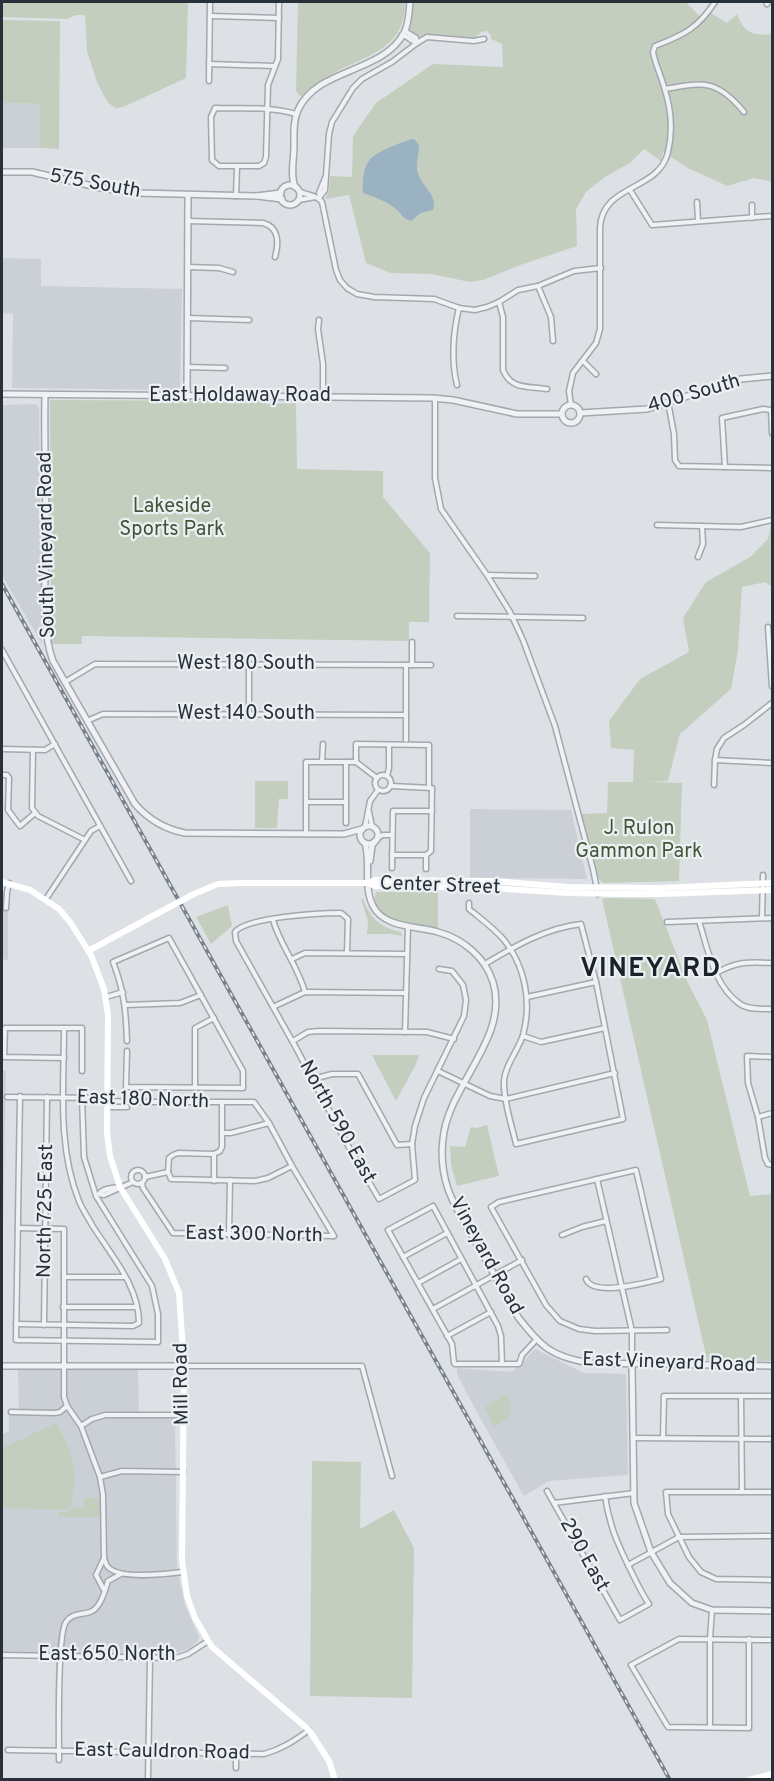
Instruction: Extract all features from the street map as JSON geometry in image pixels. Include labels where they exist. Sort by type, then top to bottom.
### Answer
[{"type":"main road","name":"Center Street","points":[[88,951],[194,894],[218,884],[368,883],[375,880],[494,881],[598,890]]},
{"type":"main road","points":[[494,881],[498,888]]},
{"type":"main road","name":"Mill Road","points":[[5,883],[30,890],[59,909],[70,922],[94,962],[105,997],[108,1015],[107,1133],[110,1156],[120,1187],[165,1259],[179,1293],[184,1366],[182,1560],[187,1596],[195,1618],[212,1647],[309,1731],[329,1761],[335,1779]]},
{"type":"main road","name":"Center Street","points":[[368,883],[375,886],[520,890],[763,886],[772,883]]},
{"type":"main road","points":[[520,890],[523,886],[543,888],[545,885]]},
{"type":"main road","name":"Center Street","points":[[763,886],[772,890]]},
{"type":"main road","points":[[749,1779],[772,1773]]},
{"type":"street","points":[[209,81],[210,2]]},
{"type":"street","points":[[279,2],[278,59],[268,85],[267,109],[266,157],[264,163],[259,166],[219,166],[212,160],[211,117],[215,108],[267,109],[279,109],[297,114]]},
{"type":"street","points":[[410,2],[406,34],[380,56],[324,83],[310,93],[302,104],[294,125],[292,172],[281,196],[285,203],[292,205],[299,200],[323,195],[332,122],[353,88],[362,79],[427,38],[474,41],[484,39]]},
{"type":"street","points":[[571,405],[569,391],[573,373],[596,343],[600,330],[600,222],[602,214],[611,199],[630,190],[662,166],[668,154],[670,111],[653,51],[655,46],[689,31],[707,14],[715,2]]},
{"type":"street","points":[[210,16],[279,18]]},
{"type":"street","points":[[406,34],[416,38],[417,43]]},
{"type":"street","points":[[209,64],[275,66]]},
{"type":"street","points":[[665,89],[696,83],[715,87],[733,98],[744,112]]},
{"type":"street","points":[[236,196],[237,166]]},
{"type":"street","name":"575 South","points":[[2,172],[32,172],[101,188],[138,193],[188,196],[281,196]]},
{"type":"street","points":[[292,172],[299,200]]},
{"type":"street","points":[[287,186],[318,197],[323,205],[340,280],[357,294],[374,297],[424,298],[446,302],[459,308],[475,309],[499,302],[518,290],[538,286],[579,270],[601,268]]},
{"type":"street","points":[[630,190],[652,225],[772,216]]},
{"type":"street","points":[[187,397],[188,196]]},
{"type":"street","points":[[697,202],[698,221]]},
{"type":"street","points":[[752,205],[752,219]]},
{"type":"street","points":[[188,221],[271,225],[277,238],[275,257]]},
{"type":"street","points":[[188,267],[219,268],[232,272]]},
{"type":"street","points":[[538,286],[551,317],[553,341]]},
{"type":"street","points":[[499,302],[503,316],[505,376],[509,382],[519,386],[547,389]]},
{"type":"street","points":[[457,385],[454,341],[459,308]]},
{"type":"street","points":[[188,318],[249,320]]},
{"type":"street","points":[[319,320],[323,397]]},
{"type":"street","points":[[583,361],[596,374]]},
{"type":"street","points":[[187,368],[225,368]]},
{"type":"street","name":"400 South","points":[[580,413],[647,410],[741,379],[772,376]]},
{"type":"street","points":[[2,394],[45,395]]},
{"type":"street","name":"East Holdaway Road","points":[[45,395],[435,398]]},
{"type":"street","name":"South Vineyard Road","points":[[45,395],[46,639],[53,661],[135,804],[143,814],[156,823],[185,833],[306,834]]},
{"type":"street","points":[[562,414],[517,414],[435,398],[435,478],[441,509],[487,575],[524,640],[555,726],[598,890]]},
{"type":"street","points":[[668,402],[674,434],[675,460],[679,466],[772,468]]},
{"type":"street","points":[[571,405],[576,406],[580,413],[579,418],[572,423],[566,422],[562,414],[566,406],[571,405]]},
{"type":"street","points":[[725,467],[722,418],[763,409],[771,411],[772,434]]},
{"type":"street","points":[[657,525],[741,527],[772,520]]},
{"type":"street","points":[[698,557],[703,544],[702,526]]},
{"type":"street","points":[[487,575],[535,576]]},
{"type":"street","points":[[457,616],[583,618]]},
{"type":"street","points":[[768,627],[772,686]]},
{"type":"street","points":[[412,642],[412,665]]},
{"type":"street","points":[[2,650],[131,881]]},
{"type":"street","name":"West 180 South","points":[[65,682],[95,664],[431,665]]},
{"type":"street","points":[[249,664],[249,714]]},
{"type":"street","points":[[406,665],[406,740]]},
{"type":"street","points":[[714,785],[717,749],[724,738],[772,703]]},
{"type":"street","name":"West 140 South","points":[[87,721],[103,714],[406,715]]},
{"type":"street","points":[[2,749],[45,750],[55,744]]},
{"type":"street","points":[[322,762],[323,744]]},
{"type":"street","points":[[356,762],[356,744],[429,745],[432,848],[426,855],[392,855]]},
{"type":"street","points":[[387,776],[389,745]]},
{"type":"street","points":[[33,750],[33,808],[35,813],[85,840]]},
{"type":"street","points":[[715,760],[772,763]]},
{"type":"street","points":[[364,842],[355,836],[344,834],[306,834],[306,762],[356,762],[377,778]]},
{"type":"street","points":[[346,762],[346,823]]},
{"type":"street","points":[[2,775],[7,775],[9,778],[8,810],[20,826],[35,813]]},
{"type":"street","points":[[383,775],[391,779],[391,786],[386,791],[378,790],[375,783],[377,778],[383,775]]},
{"type":"street","points":[[391,786],[430,788]]},
{"type":"street","points":[[368,883],[364,842],[360,835],[369,811],[370,801],[378,790]]},
{"type":"street","points":[[306,802],[346,802]]},
{"type":"street","points":[[369,811],[372,826],[378,837]]},
{"type":"street","points":[[392,868],[393,811],[432,811]]},
{"type":"street","points":[[46,899],[91,831],[100,826]]},
{"type":"street","points":[[344,834],[372,826]]},
{"type":"street","points":[[364,842],[392,835]]},
{"type":"street","points":[[368,883],[370,856],[378,837]]},
{"type":"street","points":[[426,855],[426,869]]},
{"type":"street","points":[[762,918],[763,875]]},
{"type":"street","points":[[5,883],[6,908]]},
{"type":"street","name":"Vineyard Road","points":[[368,883],[373,905],[380,915],[388,920],[456,938],[470,948],[485,964],[493,982],[496,1000],[494,1018],[486,1040],[448,1117],[443,1138],[445,1173],[448,1189],[458,1211],[494,1276],[518,1317],[537,1339]]},
{"type":"street","points":[[469,903],[469,909],[502,938],[511,950],[520,968],[527,998],[523,1036],[506,1072],[504,1090],[516,1144],[623,1119],[596,982],[580,924],[566,925],[546,932],[511,950],[485,964]]},
{"type":"street","points":[[305,992],[301,976],[273,920],[318,913],[341,913],[348,919],[347,953]]},
{"type":"street","points":[[667,922],[772,918]]},
{"type":"street","name":"North 590 East","points":[[273,920],[251,922],[238,927],[235,932],[236,940],[379,1199],[415,1180],[412,1144]]},
{"type":"street","points":[[699,921],[716,973],[728,993],[741,1005],[772,1009]]},
{"type":"street","points":[[405,1032],[408,926]]},
{"type":"street","points":[[127,1041],[126,1005],[114,962],[170,938],[243,1071],[243,1088],[126,1087],[128,1051]]},
{"type":"street","points":[[292,959],[305,953],[406,954]]},
{"type":"street","points":[[716,973],[732,964],[772,963]]},
{"type":"street","points":[[313,1079],[332,1074],[358,1074],[397,1145],[412,1144],[424,1098],[464,1016],[466,1000],[463,985],[452,971],[439,969]]},
{"type":"street","points":[[527,998],[596,982]]},
{"type":"street","points":[[105,997],[123,992]]},
{"type":"street","points":[[273,1006],[305,992],[406,993]]},
{"type":"street","points":[[126,1005],[180,1003],[201,995]]},
{"type":"street","points":[[195,1088],[195,1028],[214,1018]]},
{"type":"street","points":[[64,1058],[4,1056],[4,1028],[82,1029],[82,1071]]},
{"type":"street","points":[[16,1324],[133,1326],[139,1323],[133,1291],[80,1204],[71,1178],[66,1157],[63,1097],[64,1028]]},
{"type":"street","points":[[523,1036],[541,1042],[605,1028]]},
{"type":"street","points":[[294,1043],[308,1032],[320,1031],[427,1032],[454,1039]]},
{"type":"street","points":[[770,1164],[765,1158],[758,1117],[748,1083],[747,1056],[772,1057]]},
{"type":"street","points":[[438,1071],[490,1096],[506,1099],[615,1073]]},
{"type":"street","points":[[20,1096],[16,1340],[158,1342],[158,1314],[152,1286],[96,1196],[84,1157],[82,1098]]},
{"type":"street","name":"East 180 North","points":[[7,1097],[107,1098],[114,1101],[254,1102],[269,1123]]},
{"type":"street","name":"North 725 East","points":[[44,1325],[48,1097]]},
{"type":"street","points":[[222,1102],[220,1151],[214,1154],[172,1155],[169,1158],[168,1172],[171,1179],[255,1181],[268,1178],[292,1166],[269,1123],[231,1133],[222,1133]]},
{"type":"street","name":"East 180 North","points":[[107,1107],[127,1107]]},
{"type":"street","points":[[758,1117],[772,1113]]},
{"type":"street","points":[[213,1181],[214,1154]]},
{"type":"street","name":"East 300 North","points":[[142,1182],[143,1188],[174,1233],[334,1236],[292,1166]]},
{"type":"street","points":[[586,1279],[594,1288],[622,1287],[661,1280],[636,1170],[499,1202],[491,1207],[546,1305],[560,1321],[579,1329],[596,1331],[667,1330]]},
{"type":"street","points":[[133,1182],[131,1175],[136,1171],[143,1173],[145,1177]]},
{"type":"street","points":[[120,1187],[133,1182],[138,1184],[145,1177],[168,1172]]},
{"type":"street","points":[[597,1179],[632,1331],[634,1503],[651,1552],[670,1583],[692,1603],[712,1610],[772,1611]]},
{"type":"street","points":[[229,1235],[230,1180]]},
{"type":"street","points":[[502,1364],[501,1336],[491,1312],[433,1206],[388,1230],[452,1344],[454,1363],[502,1364],[519,1364],[522,1355],[537,1339]]},
{"type":"street","points":[[562,1235],[606,1221]]},
{"type":"street","points":[[18,1228],[64,1228],[64,1397],[67,1406],[81,1426],[100,1477],[103,1495],[104,1558],[112,1574],[99,1604],[92,1612],[77,1614],[65,1623],[61,1656],[59,1760]]},
{"type":"street","points":[[403,1257],[447,1233]]},
{"type":"street","points":[[418,1283],[461,1259]]},
{"type":"street","points":[[433,1309],[522,1260]]},
{"type":"street","points":[[64,1277],[126,1277]]},
{"type":"street","points":[[63,1307],[137,1307]]},
{"type":"street","points":[[447,1336],[491,1312]]},
{"type":"street","name":"East Vineyard Road","points":[[537,1339],[548,1351],[571,1360],[591,1364],[772,1366]]},
{"type":"street","points":[[2,1366],[362,1366],[392,1476]]},
{"type":"street","points":[[663,1438],[664,1396],[772,1396]]},
{"type":"street","points":[[741,1396],[742,1492]]},
{"type":"street","points":[[11,1413],[55,1413],[67,1406]]},
{"type":"street","points":[[81,1426],[105,1415],[183,1415]]},
{"type":"street","points":[[633,1438],[772,1439]]},
{"type":"street","points":[[100,1477],[122,1471],[183,1472]]},
{"type":"street","name":"290 East","points":[[548,1491],[620,1620],[649,1604],[628,1566]]},
{"type":"street","points":[[772,1492],[666,1492],[668,1514],[689,1557],[701,1572],[716,1579],[772,1580]]},
{"type":"street","points":[[554,1503],[634,1493]]},
{"type":"street","points":[[605,1496],[615,1540],[628,1566],[679,1537],[772,1536]]},
{"type":"street","points":[[104,1558],[97,1569],[96,1577],[104,1590]]},
{"type":"street","points":[[97,1569],[104,1566],[122,1574],[161,1575],[184,1572]]},
{"type":"street","points":[[100,1581],[122,1574]]},
{"type":"street","points":[[710,1727],[712,1610]]},
{"type":"street","points":[[749,1639],[749,1728],[668,1727],[631,1665],[679,1639],[749,1639],[772,1640]]},
{"type":"street","name":"East 650 North","points":[[2,1655],[176,1658],[188,1654],[209,1641]]},
{"type":"street","points":[[148,1779],[150,1658]]},
{"type":"street","name":"East Cauldron Road","points":[[8,1750],[264,1754],[278,1750],[309,1731]]},
{"type":"street","points":[[236,1753],[236,1768]]},
{"type":"shaded area","points":[[2,103],[40,104],[40,148],[2,148]]},
{"type":"shaded area","points":[[2,258],[41,259],[41,286],[182,289],[180,390],[12,388],[13,314],[2,313]]},
{"type":"shaded area","points":[[36,404],[39,408],[42,644],[2,575],[2,405]]},
{"type":"shaded area","points":[[470,809],[571,810],[587,879],[470,878]]},
{"type":"shaded area","points":[[2,892],[8,893],[8,960],[2,959]]},
{"type":"shaded area","points":[[2,1070],[6,1071],[2,1281]]},
{"type":"shaded area","points":[[535,1349],[584,1373],[626,1374],[628,1475],[549,1481],[524,1496],[473,1405],[457,1374],[457,1368],[512,1372]]},
{"type":"shaded area","points":[[18,1369],[138,1370],[139,1418],[172,1418],[175,1420],[177,1567],[185,1605],[199,1637],[190,1648],[173,1655],[2,1653],[2,1435],[9,1431],[9,1410],[19,1410]]},
{"type":"green space","points":[[2,2],[188,2],[186,78],[123,107],[116,108],[108,103],[97,82],[87,51],[85,15],[76,15],[67,19],[2,17]]},
{"type":"green space","points":[[298,2],[405,2],[405,11],[399,30],[386,46],[329,76],[301,97],[296,91]]},
{"type":"green space","points":[[412,2],[686,2],[704,21],[711,13],[727,23],[737,14],[750,32],[772,34],[772,182],[754,178],[727,186],[688,168],[663,152],[661,161],[644,149],[630,163],[605,177],[586,192],[576,209],[577,246],[483,280],[470,282],[431,274],[391,273],[366,263],[349,195],[325,199],[329,191],[330,176],[352,177],[353,136],[376,103],[433,64],[503,67],[502,44],[491,39],[487,31],[481,32],[474,39],[426,35],[418,37],[410,30]]},
{"type":"green space","points":[[2,20],[60,21],[59,149],[40,148],[40,104],[2,103]]},
{"type":"green space","name":"Lakeside Sports Park","points":[[50,400],[296,403],[297,469],[383,471],[383,497],[430,553],[429,622],[409,622],[409,641],[82,636],[82,644],[51,644]]},
{"type":"green space","name":"J. Rulon Gammon Park","points":[[771,526],[772,587],[765,582],[742,587],[738,650],[731,689],[680,734],[668,781],[648,782],[682,783],[679,881],[603,883],[598,878],[581,814],[607,813],[608,782],[633,782],[634,750],[611,748],[609,721],[640,679],[689,652],[683,618],[706,582],[750,557],[768,539]]},
{"type":"green space","points":[[255,781],[288,781],[288,799],[279,799],[277,828],[255,828]]},
{"type":"green space","points":[[376,892],[438,892],[438,932],[388,920],[373,905]]},
{"type":"green space","points":[[361,899],[377,921],[401,932],[402,936],[367,934],[368,921]]},
{"type":"green space","points":[[602,899],[655,899],[687,981],[707,1020],[750,1196],[772,1194],[772,1361],[707,1360]]},
{"type":"green space","points":[[228,905],[232,926],[211,944],[196,917]]},
{"type":"green space","points":[[372,1055],[419,1055],[396,1101]]},
{"type":"green space","points":[[487,1125],[499,1176],[457,1186],[451,1165],[450,1146],[465,1147],[471,1127]]},
{"type":"green space","points":[[507,1394],[511,1405],[510,1414],[508,1418],[494,1427],[485,1409],[486,1406]]},
{"type":"green space","points":[[56,1423],[71,1454],[75,1473],[71,1507],[67,1509],[84,1507],[84,1498],[99,1497],[101,1517],[58,1517],[58,1512],[67,1512],[67,1510],[2,1508],[2,1448]]},
{"type":"green space","points":[[312,1461],[361,1462],[360,1529],[394,1510],[414,1548],[412,1698],[310,1696]]},
{"type":"water","points":[[411,139],[419,145],[417,170],[434,205],[433,210],[421,213],[411,221],[404,218],[389,204],[363,193],[363,176],[367,164],[376,154]]},
{"type":"railway","points":[[2,584],[670,1780]]},
{"type":"district","name":"VINEYARD","points":[[651,969]]}]
